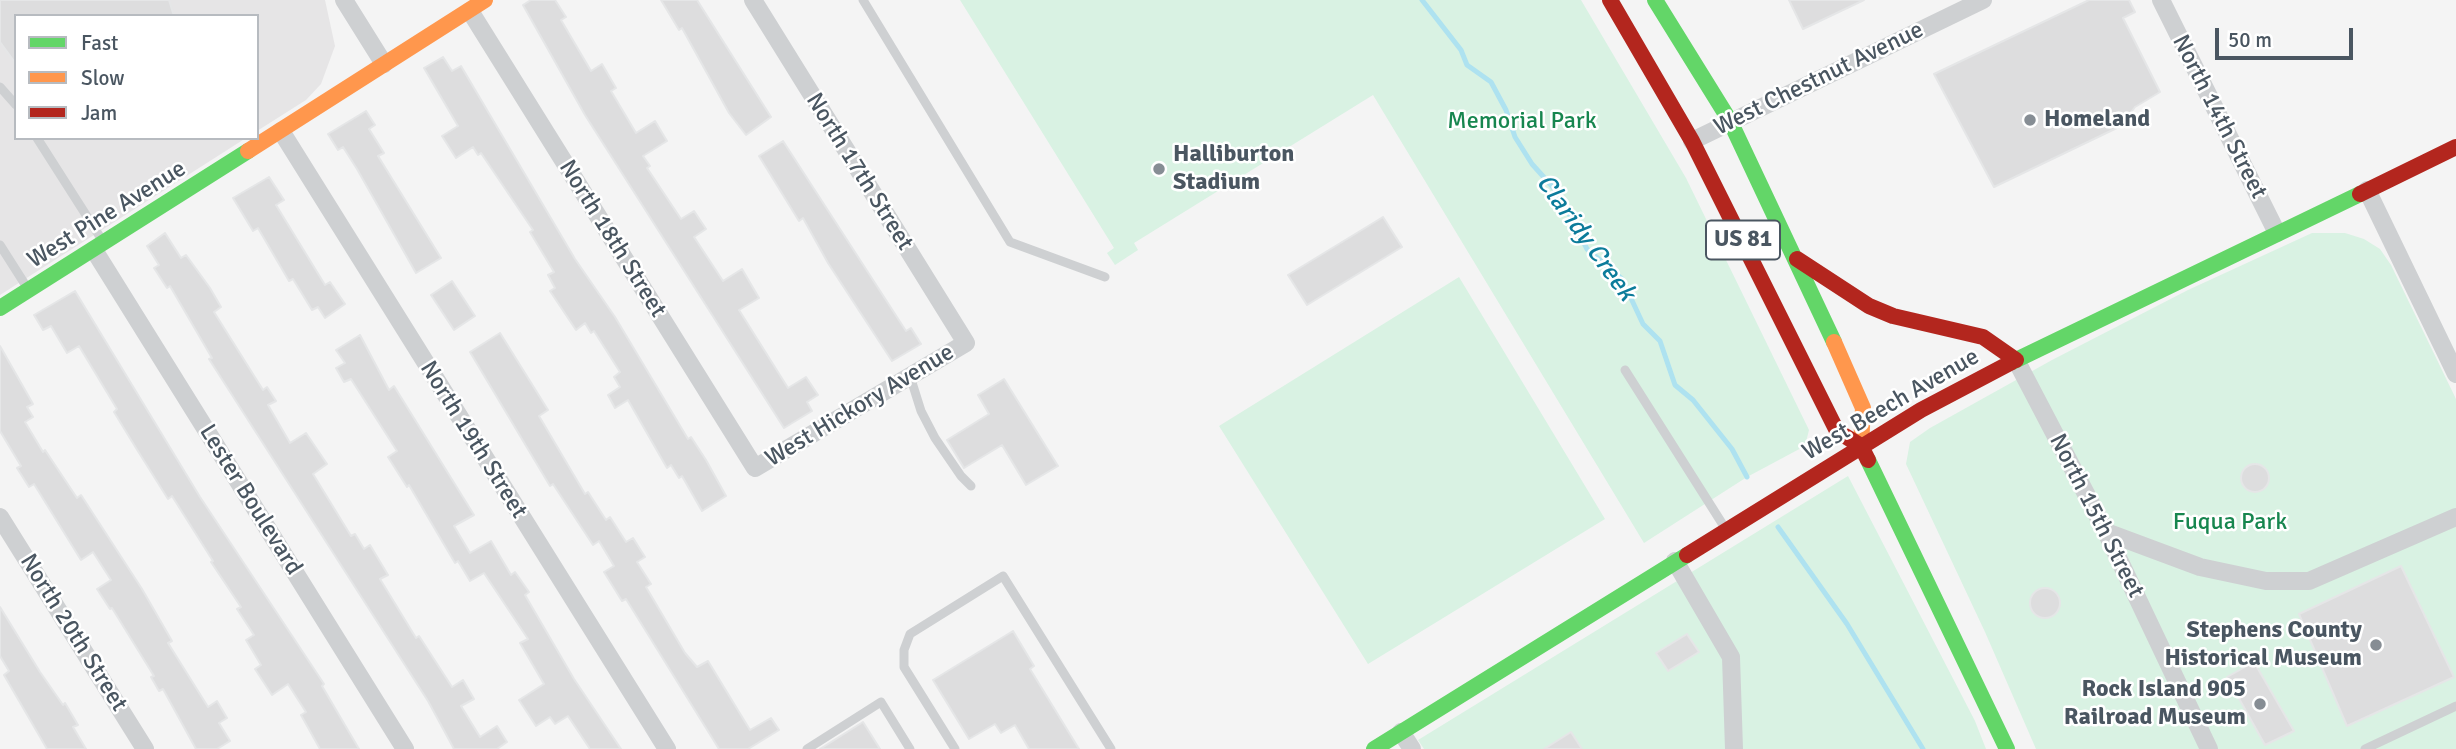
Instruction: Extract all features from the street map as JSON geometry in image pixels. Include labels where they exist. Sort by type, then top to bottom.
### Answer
[{"type":"main road","name":"US 81","points":[[1610,0],[1692,141],[1837,430],[1861,446]]},
{"type":"main road","name":"US 81","points":[[1655,0],[1730,121],[1797,259],[1863,408],[1861,446],[2007,749]]},
{"type":"main road","name":"West Pine Avenue","points":[[0,308],[100,247],[480,3]]},
{"type":"main road","name":"West Beech Avenue","points":[[1374,749],[1861,446],[2016,360],[2456,147]]},
{"type":"main road","points":[[1797,259],[1869,306],[1893,316],[1983,337],[2016,360]]},
{"type":"street","points":[[344,0],[384,64]]},
{"type":"street","name":"North 17th Street","points":[[753,0],[966,343]]},
{"type":"street","name":"West Chestnut Avenue","points":[[1692,141],[1983,0]]},
{"type":"street","name":"North 14th Street","points":[[2161,0],[2277,233]]},
{"type":"street","name":"North 18th Street","points":[[480,3],[755,468]]},
{"type":"street","name":"North 19th Street","points":[[281,131],[667,749]]},
{"type":"street","points":[[2367,190],[2456,373]]},
{"type":"street","name":"Lester Boulevard","points":[[100,247],[405,749]]},
{"type":"street","name":"West Hickory Avenue","points":[[755,468],[966,343]]},
{"type":"street","name":"North 15th Street","points":[[2016,360],[2106,532],[2208,749]]},
{"type":"street","name":"North 20th Street","points":[[0,517],[145,749]]},
{"type":"street","points":[[2106,532],[2200,567],[2266,581],[2309,581],[2456,517]]},
{"type":"street","points":[[1675,561],[1731,657],[1734,749]]},
{"type":"street","points":[[1401,732],[1412,749]]},
{"type":"lane","points":[[863,0],[1010,242],[1105,277]]},
{"type":"lane","points":[[0,88],[14,103]]},
{"type":"lane","points":[[38,140],[100,247]]},
{"type":"lane","points":[[0,245],[29,291]]},
{"type":"lane","points":[[1625,370],[1726,530]]},
{"type":"lane","points":[[910,376],[921,411],[935,438],[955,469],[971,486]]},
{"type":"lane","points":[[955,749],[904,667],[904,650],[910,634],[1003,576],[1111,749]]},
{"type":"lane","points":[[807,749],[881,702],[910,749]]},
{"type":"lane","points":[[2365,749],[2456,706]]},
{"type":"shaded area","points":[[0,0],[325,0],[335,46],[321,84],[306,100],[259,130],[259,14],[14,14],[14,140],[243,140],[0,295]]},
{"type":"green space","name":"Memorial Park","points":[[960,0],[1581,0],[1686,178],[1809,430],[1805,446],[1747,477],[1644,543],[1373,95],[1134,243],[1138,250],[1115,265],[1107,253],[1114,248]]},
{"type":"green space","name":"Fuqua Park","points":[[2312,233],[2345,233],[2364,239],[2380,249],[2391,265],[2456,399],[2456,749],[2036,749],[1985,632],[1906,464],[1910,442],[1930,428],[2052,360],[2188,290]]},
{"type":"green space","points":[[1459,277],[1605,519],[1368,664],[1219,426]]},
{"type":"green space","points":[[1848,476],[1975,721],[1986,749],[1424,749],[1418,740]]},
{"type":"building","points":[[0,0],[169,0],[173,14],[14,14],[14,61],[0,42]]},
{"type":"building","points":[[531,0],[555,0],[566,17],[561,20],[591,71],[602,64],[616,88],[611,91],[636,133],[655,121],[667,141],[643,156],[650,166],[647,168],[681,219],[694,211],[706,229],[694,237],[723,281],[742,269],[759,298],[739,310],[788,388],[806,377],[818,395],[807,402],[812,411],[784,428],[585,115],[523,5]]},
{"type":"building","points":[[661,0],[697,0],[771,117],[746,135],[729,113],[682,28],[679,30]]},
{"type":"building","points":[[1789,0],[1864,0],[1803,29]]},
{"type":"building","points":[[2089,0],[2129,0],[2135,12],[2123,18],[2160,92],[2135,107],[2121,126],[1994,187],[1934,74]]},
{"type":"building","points":[[443,57],[452,71],[461,66],[575,259],[615,317],[688,439],[691,437],[706,460],[726,496],[702,511],[682,476],[679,478],[671,465],[667,468],[628,400],[615,408],[608,395],[620,387],[614,377],[620,372],[594,331],[591,333],[585,323],[576,330],[550,291],[555,288],[548,275],[554,272],[530,232],[533,230],[481,153],[478,155],[473,147],[456,158],[442,136],[458,126],[424,68]]},
{"type":"building","points":[[366,111],[375,125],[369,129],[384,153],[378,156],[441,258],[416,273],[357,169],[343,147],[338,150],[328,134]]},
{"type":"building","points":[[783,141],[906,331],[911,328],[921,344],[892,361],[828,263],[803,218],[799,221],[759,156]]},
{"type":"building","points":[[269,177],[284,200],[276,205],[325,285],[330,282],[345,304],[325,318],[318,307],[312,310],[293,279],[289,281],[258,228],[253,231],[233,198]]},
{"type":"building","points":[[1383,217],[1402,247],[1307,305],[1288,275]]},
{"type":"building","points":[[165,233],[181,258],[186,255],[210,288],[221,307],[214,312],[263,390],[267,387],[276,401],[268,405],[290,443],[306,433],[327,464],[313,474],[351,536],[355,534],[364,549],[370,545],[388,575],[380,579],[416,638],[419,636],[452,687],[463,680],[474,699],[461,706],[480,737],[497,726],[507,742],[497,749],[454,749],[428,701],[209,359],[212,358],[170,286],[167,288],[154,268],[159,265],[147,246]]},
{"type":"building","points":[[452,281],[475,316],[454,330],[431,295]]},
{"type":"building","points":[[75,291],[200,497],[324,684],[322,686],[359,749],[320,749],[301,715],[306,712],[288,684],[272,695],[255,669],[261,665],[246,640],[254,635],[237,609],[241,607],[172,496],[168,499],[136,448],[114,412],[117,409],[79,346],[67,353],[51,326],[43,330],[34,315]]},
{"type":"building","points":[[500,333],[548,410],[539,416],[585,494],[588,492],[606,520],[610,517],[626,542],[633,538],[645,557],[637,562],[651,584],[646,587],[685,653],[697,667],[708,661],[750,730],[771,718],[779,730],[748,749],[719,749],[626,599],[622,601],[604,572],[614,566],[599,541],[593,545],[553,484],[550,486],[470,352]]},
{"type":"building","points":[[360,335],[389,390],[394,386],[474,515],[454,526],[470,553],[491,541],[511,575],[515,572],[529,592],[525,595],[574,679],[621,749],[590,749],[568,716],[555,724],[550,717],[536,726],[519,700],[544,684],[520,643],[528,639],[484,573],[470,581],[458,561],[455,563],[409,485],[407,487],[388,457],[397,451],[351,379],[344,382],[336,368],[345,363],[336,350]]},
{"type":"building","points":[[0,346],[33,404],[27,407],[33,417],[25,422],[43,452],[45,450],[77,498],[81,495],[142,589],[172,641],[168,643],[208,707],[217,701],[227,718],[219,723],[230,741],[217,749],[196,749],[163,689],[159,691],[151,677],[154,676],[112,608],[110,609],[97,589],[111,580],[93,552],[81,560],[34,484],[29,487],[17,468],[21,466],[0,431]]},
{"type":"building","points":[[1004,379],[1058,466],[1026,485],[1002,445],[964,468],[947,440],[989,414],[978,395]]},
{"type":"building","points":[[2255,464],[2265,468],[2269,478],[2265,488],[2255,492],[2245,488],[2241,478],[2245,468]]},
{"type":"building","name":"Stephens County Historical Museum","points":[[2401,566],[2454,677],[2347,726],[2299,614]]},
{"type":"building","points":[[2045,588],[2056,592],[2060,603],[2056,614],[2045,618],[2034,614],[2030,603],[2034,592]]},
{"type":"building","points":[[0,607],[40,672],[63,705],[65,703],[78,725],[73,727],[86,749],[47,749],[4,675],[9,671],[0,656]]},
{"type":"building","points":[[1013,631],[1034,666],[1030,669],[1079,749],[1029,749],[1015,725],[1001,733],[995,724],[969,739],[933,680]]},
{"type":"building","points":[[1687,634],[1699,652],[1668,671],[1656,653]]},
{"type":"building","name":"Rock Island 905 Railroad Museum","points":[[2254,662],[2294,731],[2265,745],[2227,677]]},
{"type":"building","points":[[863,722],[880,749],[820,749]]},
{"type":"building","points":[[1571,732],[1582,749],[1544,749]]},
{"type":"waterway","name":"Claridy Creek","points":[[1422,0],[1461,50],[1467,65],[1491,82],[1506,110],[1515,137],[1532,164],[1559,194],[1587,249],[1622,279],[1643,324],[1660,341],[1675,385],[1693,400],[1732,449],[1747,477]]},
{"type":"waterway","name":"Claridy Creek","points":[[1778,527],[1847,624],[1923,749]]},
{"type":"traffic: fast","points":[[1655,0],[1730,121],[1834,342]]},
{"type":"traffic: fast","points":[[0,308],[248,151]]},
{"type":"traffic: fast","points":[[2012,362],[2360,194]]},
{"type":"traffic: fast","points":[[1868,460],[2007,749]]},
{"type":"traffic: fast","points":[[1374,749],[1687,555]]},
{"type":"traffic: slow","points":[[248,151],[485,0]]},
{"type":"traffic: slow","points":[[1834,342],[1863,408],[1861,446]]},
{"type":"traffic: jam","points":[[1610,0],[1692,141],[1837,431],[1861,446],[1868,460]]},
{"type":"traffic: jam","points":[[2360,194],[2456,147]]},
{"type":"traffic: jam","points":[[1797,259],[1869,306],[1893,316],[1983,337],[2016,360]]},
{"type":"traffic: jam","points":[[1687,555],[1921,410],[2012,362]]},
{"type":"place","name":"Homeland","points":[[2030,120]]},
{"type":"place","name":"Halliburton Stadium","points":[[1159,169]]},
{"type":"place","name":"Stephens County Historical Museum","points":[[2376,645]]},
{"type":"place","name":"Rock Island 905 Railroad Museum","points":[[2260,704]]}]
